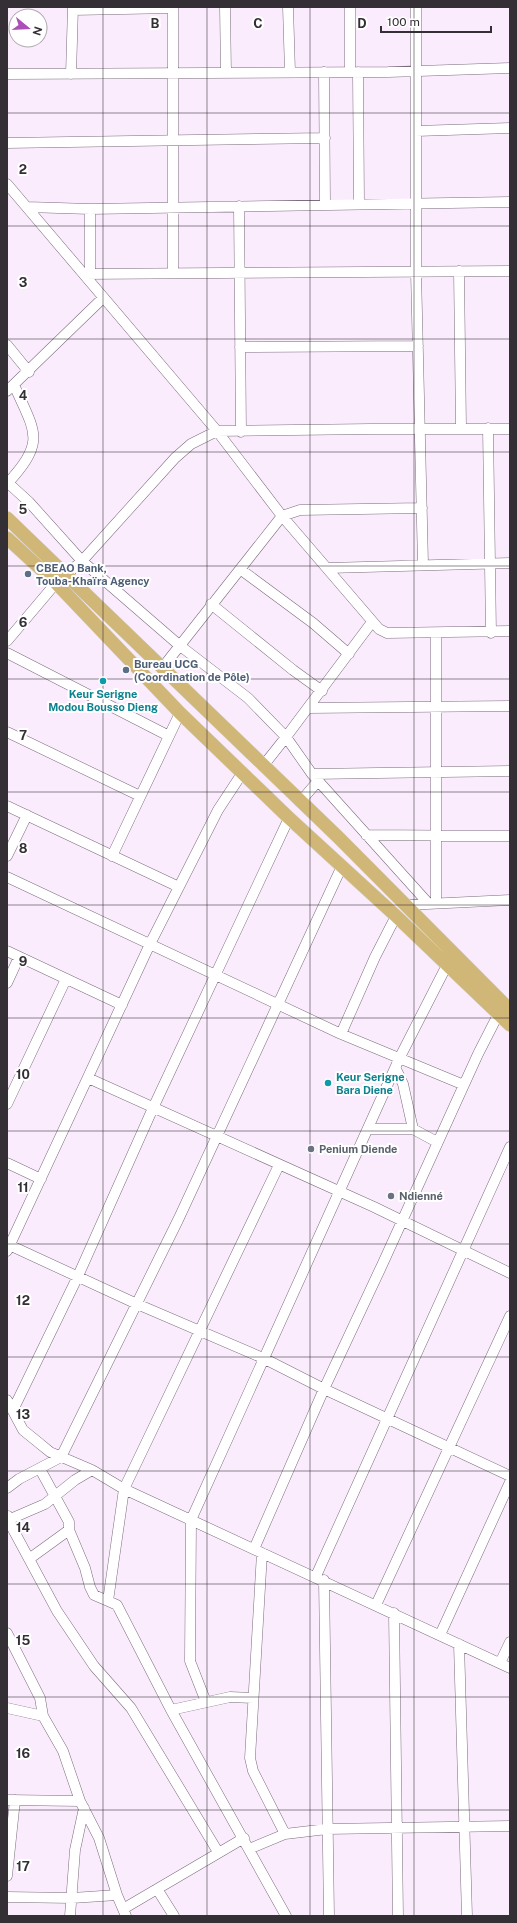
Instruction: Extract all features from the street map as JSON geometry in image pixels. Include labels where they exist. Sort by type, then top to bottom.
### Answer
[{"type":"main road","points":[[7,518],[163,667],[406,905],[504,1010],[510,1026]]},
{"type":"main road","points":[[7,538],[56,583],[180,712],[243,772],[288,818],[342,866],[447,965],[504,1010]]},
{"type":"street","points":[[71,74],[73,8],[173,7],[173,273]]},
{"type":"street","points":[[225,7],[226,73]]},
{"type":"street","points":[[288,7],[290,72]]},
{"type":"street","points":[[350,7],[359,204]]},
{"type":"street","points":[[416,7],[416,272],[423,564]]},
{"type":"street","points":[[7,74],[354,72],[510,68]]},
{"type":"street","points":[[324,72],[325,204]]},
{"type":"street","points":[[416,131],[510,128]]},
{"type":"street","points":[[7,143],[325,138]]},
{"type":"street","points":[[7,184],[87,274],[103,298],[217,431],[282,516],[381,631],[387,633],[510,631]]},
{"type":"street","points":[[27,207],[90,209],[510,202]]},
{"type":"street","points":[[239,206],[241,432]]},
{"type":"street","points":[[87,274],[90,209]]},
{"type":"street","points":[[459,271],[461,428]]},
{"type":"street","points":[[87,274],[510,271]]},
{"type":"street","points":[[103,298],[11,388],[33,426],[34,440],[27,461],[7,483],[29,502],[82,561],[179,645],[248,698],[286,737],[315,778],[366,835],[432,902]]},
{"type":"street","points":[[7,345],[29,372]]},
{"type":"street","points":[[240,347],[418,346]]},
{"type":"street","points":[[8,638],[56,583],[82,561],[175,458],[191,444],[217,431],[241,432],[420,428],[510,429]]},
{"type":"street","points":[[488,428],[491,632]]},
{"type":"street","points":[[163,667],[211,604],[282,516],[300,510],[422,508]]},
{"type":"street","points":[[328,568],[423,564],[510,563]]},
{"type":"street","points":[[240,569],[313,623],[349,654]]},
{"type":"street","points":[[211,604],[293,670],[322,691]]},
{"type":"street","points":[[263,766],[322,691],[372,622]]},
{"type":"street","points":[[432,902],[437,836],[436,633]]},
{"type":"street","points":[[7,653],[169,736]]},
{"type":"street","points":[[308,708],[510,706]]},
{"type":"street","points":[[112,856],[180,712]]},
{"type":"street","points":[[7,732],[140,796]]},
{"type":"street","points":[[315,778],[436,772],[510,771]]},
{"type":"street","points":[[243,772],[218,810],[150,944],[8,1247],[78,1276],[137,1304],[263,1358],[324,1389],[510,1476]]},
{"type":"street","points":[[300,802],[315,778]]},
{"type":"street","points":[[7,806],[179,887]]},
{"type":"street","points":[[7,856],[27,815]]},
{"type":"street","points":[[11,1413],[78,1276],[153,1108],[288,818]]},
{"type":"street","points":[[366,835],[510,836]]},
{"type":"street","points":[[7,1488],[19,1479],[61,1457],[137,1304],[217,1136],[342,866]]},
{"type":"street","points":[[7,877],[341,1034],[400,1057],[464,1085]]},
{"type":"street","points":[[406,905],[432,902],[510,900]]},
{"type":"street","points":[[341,1034],[375,957],[396,916]]},
{"type":"street","points":[[7,951],[122,1005]]},
{"type":"street","points":[[7,983],[20,957]]},
{"type":"street","points":[[206,1702],[190,1661],[191,1520],[263,1358],[369,1129],[400,1057],[447,965]]},
{"type":"street","points":[[7,1104],[66,979]]},
{"type":"street","points":[[284,1834],[252,1767],[250,1758],[258,1551],[324,1389],[464,1085],[504,1010]]},
{"type":"street","points":[[396,1069],[403,1084],[413,1129]]},
{"type":"street","points":[[88,1078],[340,1192],[510,1273]]},
{"type":"street","points":[[369,1129],[413,1129],[438,1142]]},
{"type":"street","points":[[329,1916],[320,1578],[386,1418],[510,1147]]},
{"type":"street","points":[[7,1163],[41,1179]]},
{"type":"street","points":[[108,1601],[124,1489],[279,1165]]},
{"type":"street","points":[[376,1605],[510,1316]]},
{"type":"street","points":[[7,1400],[11,1413],[24,1430],[50,1452],[92,1470],[124,1489],[320,1578],[510,1668]]},
{"type":"street","points":[[40,1469],[69,1522],[69,1530],[94,1595],[117,1605],[171,1710],[244,1838],[286,1916]]},
{"type":"street","points":[[92,1470],[55,1495],[46,1504],[8,1518],[57,1611],[94,1666],[131,1708],[218,1852]]},
{"type":"street","points":[[440,1635],[510,1482]]},
{"type":"street","points":[[29,1558],[69,1530]]},
{"type":"street","points":[[394,1613],[395,1828],[398,1916]]},
{"type":"street","points":[[7,1633],[40,1698],[43,1716],[63,1751],[82,1804],[99,1838],[117,1895],[125,1913],[157,1889],[244,1838]]},
{"type":"street","points":[[500,1663],[510,1642]]},
{"type":"street","points":[[459,1644],[463,1827],[467,1916]]},
{"type":"street","points":[[171,1710],[234,1696],[253,1698]]},
{"type":"street","points":[[7,1708],[43,1716]]},
{"type":"street","points":[[7,1876],[11,1800],[82,1804]]},
{"type":"street","points":[[70,1916],[75,1850],[82,1804]]},
{"type":"street","points":[[249,1849],[284,1834],[327,1829],[510,1826]]},
{"type":"street","points":[[157,1889],[174,1916]]},
{"type":"street","points":[[7,1897],[72,1898],[117,1895]]},
{"type":"place","name":"CBEAO Bank, Touba-Khaïra Agency","points":[[28,574]]},
{"type":"place","name":"Bureau UCG (Coordination de Pôle)","points":[[126,670]]},
{"type":"place","name":"Keur Serigne Modou Bousso Dieng","points":[[103,681]]},
{"type":"place","name":"Keur Serigne Bara Diene","points":[[328,1083]]},
{"type":"place","name":"Penium Diende","points":[[311,1149]]},
{"type":"place","name":"Ndienné","points":[[391,1196]]}]
